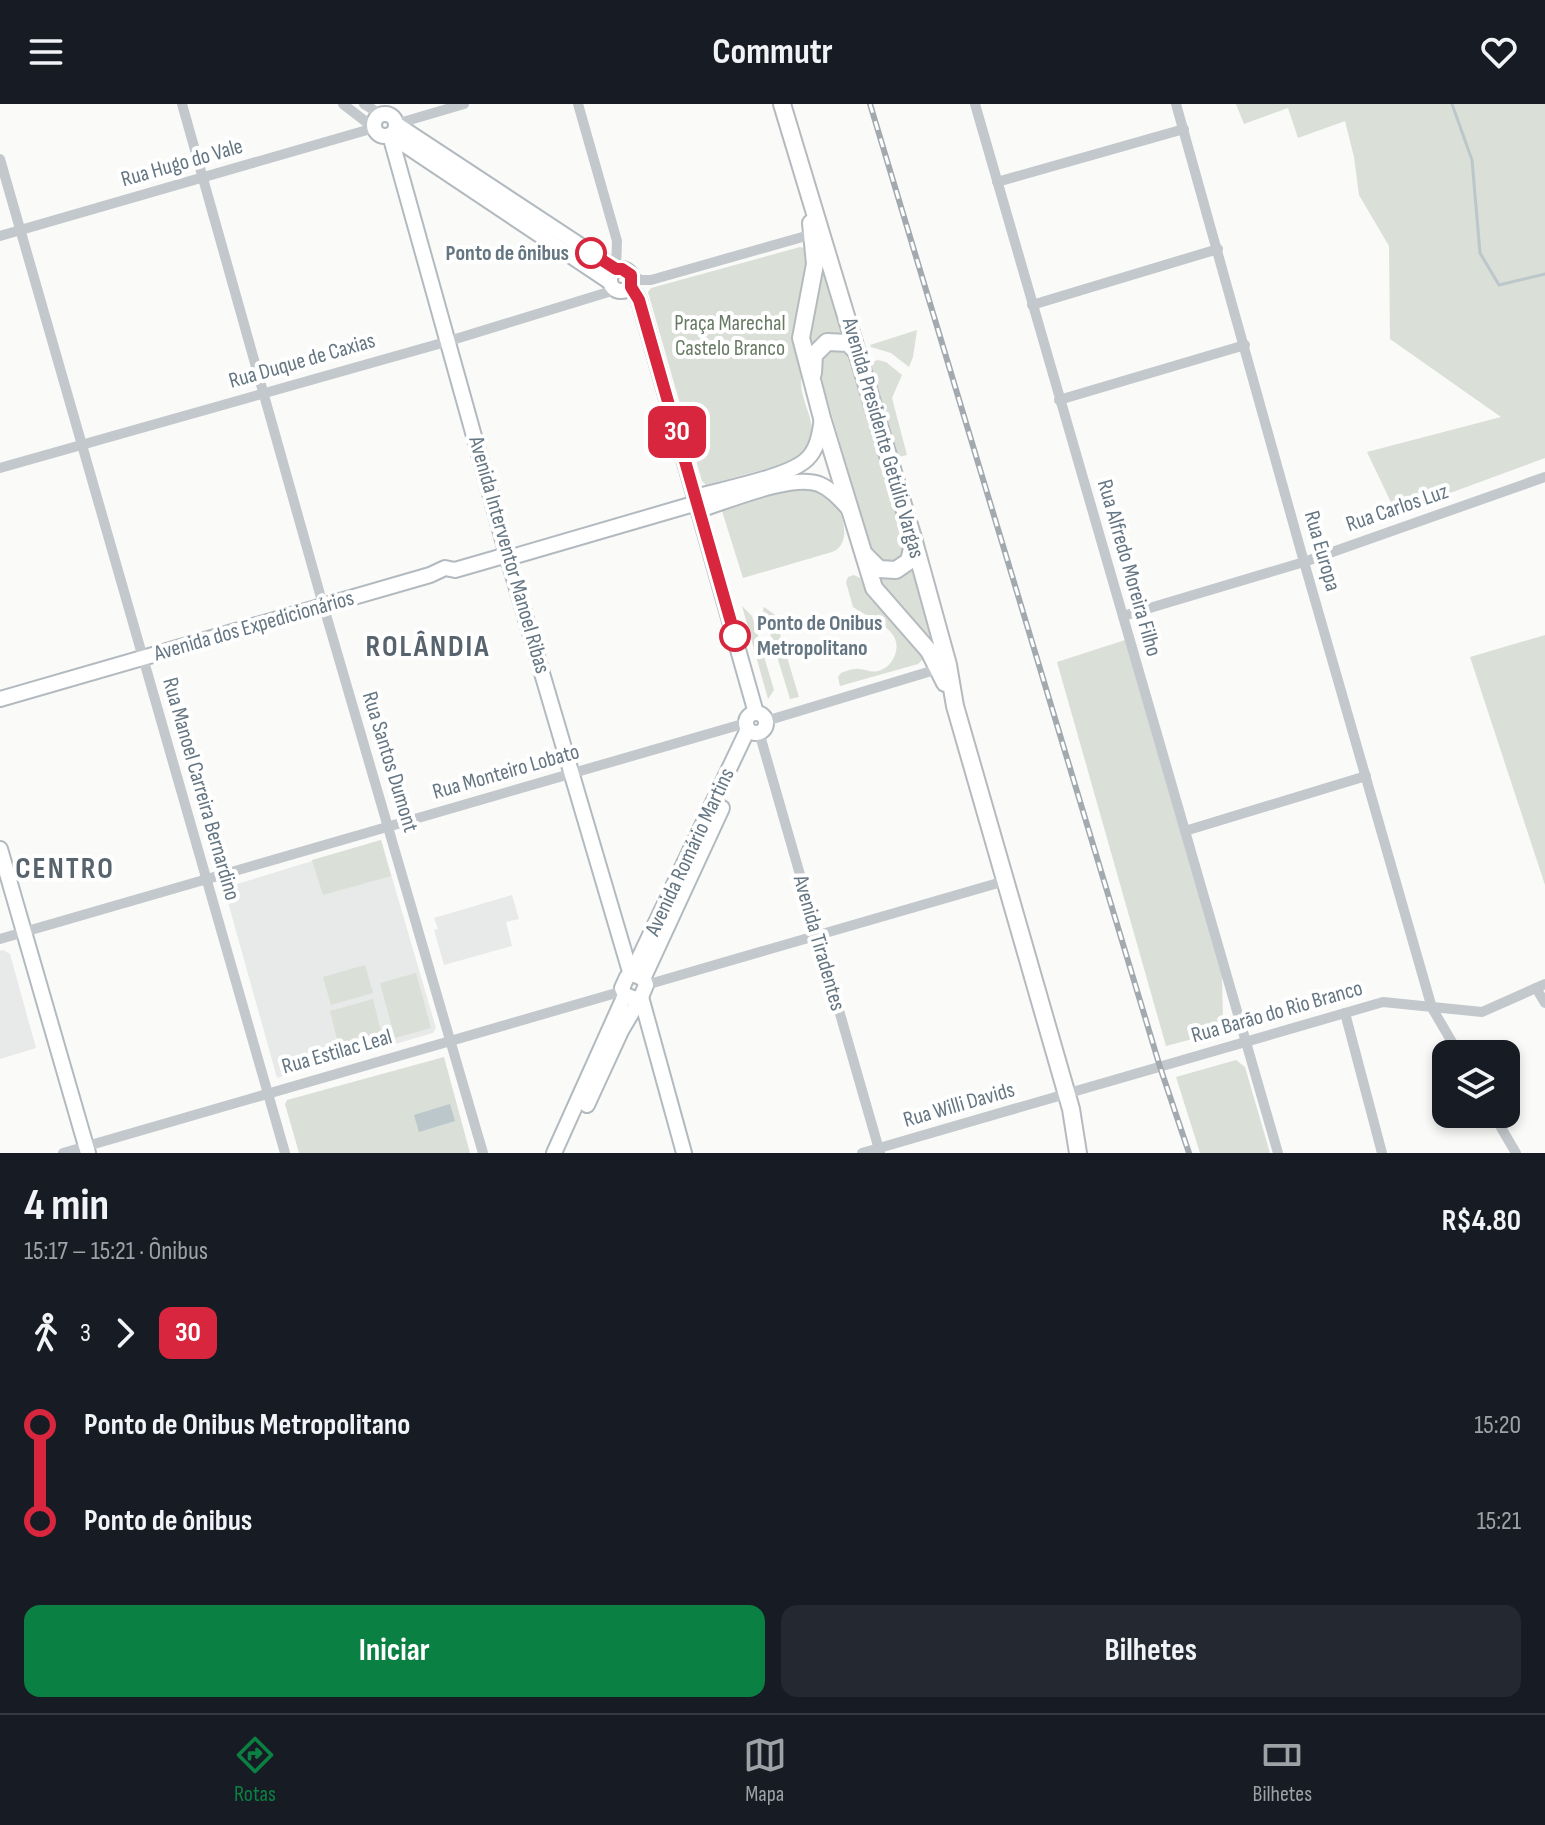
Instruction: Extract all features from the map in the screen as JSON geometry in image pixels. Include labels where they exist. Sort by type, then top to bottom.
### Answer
[{"type":"main road","name":"Avenida Presidente Getúlio Vargas","points":[[782,104],[913,538],[948,665],[953,696],[1067,1095],[1078,1153]]},
{"type":"main road","name":"Avenida Presidente Getúlio Vargas","points":[[805,182],[815,264],[801,338],[816,398],[874,588],[921,640],[953,696]]},
{"type":"main road","points":[[816,398],[812,363],[817,350],[827,342],[842,341],[859,354]]},
{"type":"main road","points":[[861,550],[876,567],[896,570],[909,561],[913,553],[913,538]]},
{"type":"street","name":"Rua Santos Dumont","points":[[182,104],[324,609],[483,1153]]},
{"type":"street","points":[[343,104],[385,120]]},
{"type":"street","points":[[364,104],[613,280],[621,292],[631,281],[651,280],[813,234]]},
{"type":"street","name":"Rua Hugo do Vale","points":[[0,236],[203,178],[385,120],[464,104]]},
{"type":"street","points":[[578,104],[617,241],[613,280]]},
{"type":"street","name":"Rua Alfredo Moreira Filho","points":[[975,104],[1278,1153]]},
{"type":"street","name":"Rua Europa","points":[[1176,104],[1432,1008],[1451,1040]]},
{"type":"street","name":"Avenida Interventor Manoel Ribas","points":[[385,120],[507,557],[641,984],[684,1153]]},
{"type":"street","points":[[997,182],[1184,129]]},
{"type":"street","name":"Rua Manoel Carreira Bernardino","points":[[0,159],[285,1153]]},
{"type":"street","points":[[1032,305],[1218,249]]},
{"type":"street","name":"Rua Duque de Caxias","points":[[0,468],[449,341],[613,280]]},
{"type":"street","name":"Avenida Tiradentes","points":[[631,281],[697,503],[755,725],[880,1150]]},
{"type":"street","points":[[1059,400],[1245,345]]},
{"type":"street","name":"Avenida dos Expedicionários","points":[[0,708],[324,609],[445,568],[455,570],[507,557],[697,503],[794,469],[809,458],[818,440],[822,418]]},
{"type":"street","name":"Rua Carlos Luz","points":[[1123,616],[1304,562],[1545,477]]},
{"type":"street","name":"Avenida dos Expedicionários","points":[[697,503],[802,480],[821,485],[848,508]]},
{"type":"street","name":"Avenida dos Expedicionários","points":[[0,699],[144,662]]},
{"type":"street","name":"Rua Monteiro Lobato","points":[[12,935],[573,773],[755,725],[938,669]]},
{"type":"street","name":"Avenida Romário Martins","points":[[554,1153],[621,1031],[755,725]]},
{"type":"street","points":[[1185,831],[1366,776]]},
{"type":"street","points":[[0,849],[12,935],[56,1060],[78,1151]]},
{"type":"street","points":[[624,993],[636,999],[641,984],[1005,881]]},
{"type":"street","name":"Avenida Romário Martins","points":[[565,1153],[624,993],[627,977],[641,984]]},
{"type":"street","points":[[1540,986],[1545,1003]]},
{"type":"street","name":"Rua Barão do Rio Branco","points":[[1067,1095],[1383,1002],[1482,1012],[1540,986]]},
{"type":"street","name":"Rua Estilac Leal","points":[[78,1151],[451,1040],[624,993]]},
{"type":"street","points":[[1345,1013],[1382,1153]]},
{"type":"street","name":"Rua Willi Davids","points":[[862,1153],[1067,1095]]},
{"type":"street","points":[[1501,1128],[1516,1153]]},
{"type":"shaded area","points":[[381,840],[436,1028],[433,1033],[277,1078],[224,888]]},
{"type":"shaded area","points":[[512,895],[519,919],[506,922],[512,946],[444,965],[434,930],[438,929],[434,918]]},
{"type":"shaded area","points":[[0,951],[10,954],[36,1048],[0,1059]]},
{"type":"shaded area","points":[[450,1104],[455,1121],[419,1132],[414,1115]]},
{"type":"green space","points":[[1236,104],[1545,104],[1545,458],[1396,513],[1367,452],[1501,417],[1390,339],[1389,246],[1359,195],[1345,121],[1298,138],[1288,108],[1244,124]]},
{"type":"green space","name":"Praça Marechal Castelo Branco","points":[[800,247],[808,249],[801,384],[812,429],[811,440],[792,462],[706,485],[702,481],[648,292],[651,288]]},
{"type":"green space","points":[[824,257],[844,334],[825,335],[809,348],[808,336]]},
{"type":"green space","points":[[917,330],[909,367],[891,353],[870,345]]},
{"type":"green space","points":[[839,347],[848,352],[905,546],[906,551],[900,560],[887,564],[874,557],[818,368],[824,353]]},
{"type":"green space","points":[[871,362],[886,362],[902,375],[892,398],[907,455],[899,457],[871,366]]},
{"type":"green space","points":[[798,487],[817,488],[835,503],[844,525],[842,544],[832,552],[743,578],[722,511]]},
{"type":"green space","points":[[913,566],[935,646],[876,580],[901,577]]},
{"type":"green space","points":[[854,575],[860,578],[868,596],[924,658],[918,664],[840,686],[838,677],[841,673],[857,669],[875,671],[886,667],[894,658],[897,646],[890,631],[853,607],[846,582],[848,577]]},
{"type":"green space","points":[[742,606],[752,616],[774,690],[768,699]]},
{"type":"green space","points":[[764,607],[774,614],[799,697],[790,699]]},
{"type":"green space","points":[[1545,635],[1545,885],[1470,657]]},
{"type":"green space","points":[[1125,640],[1222,976],[1223,1023],[1219,1032],[1166,1046],[1057,662]]},
{"type":"green space","points":[[381,840],[391,876],[323,895],[312,860]]},
{"type":"green space","points":[[365,965],[373,993],[331,1005],[323,977]]},
{"type":"green space","points":[[416,973],[431,1028],[395,1038],[380,983]]},
{"type":"green space","points":[[373,999],[384,1043],[341,1055],[330,1011]]},
{"type":"green space","points":[[444,1057],[470,1153],[299,1153],[285,1104],[287,1100]]},
{"type":"green space","points":[[1236,1060],[1245,1067],[1270,1153],[1200,1153],[1176,1077]]},
{"type":"waterway","points":[[1452,104],[1472,160],[1480,253],[1499,285],[1545,274]]},
{"type":"railway","points":[[870,104],[1160,1067],[1189,1153]]},
{"type":"bus line","name":"30","points":[[591,253],[616,269],[628,271],[633,280],[631,287],[639,300],[735,636]]},
{"type":"place","name":"Ponto de ônibus","points":[[591,253]]},
{"type":"place","name":"Ponto de Onibus Metropolitano","points":[[735,636]]},
{"type":"district","name":"ROLÂNDIA","points":[[428,647]]},
{"type":"district","name":"CENTRO","points":[[65,869]]}]
